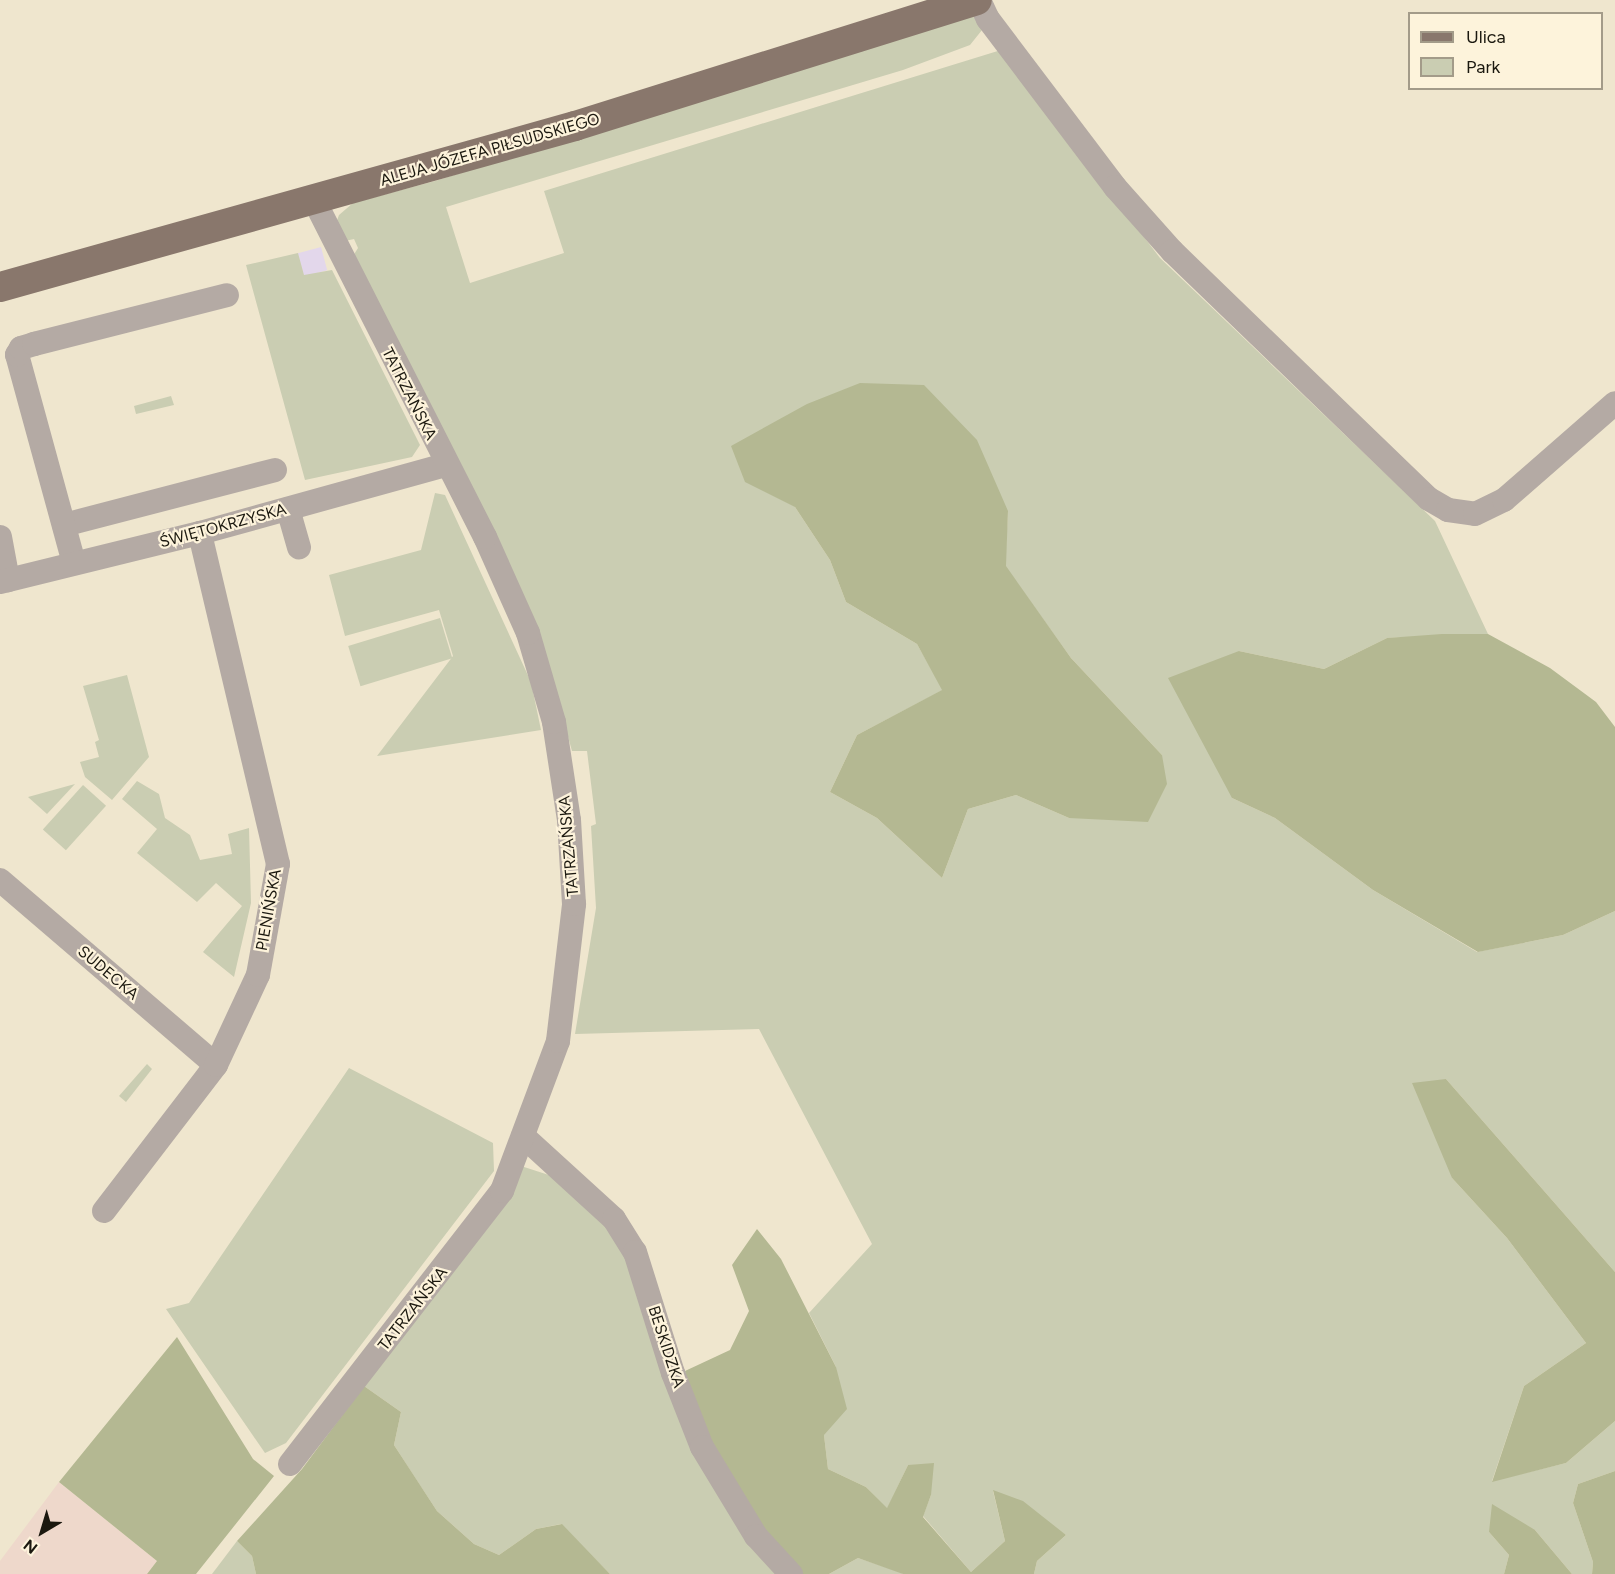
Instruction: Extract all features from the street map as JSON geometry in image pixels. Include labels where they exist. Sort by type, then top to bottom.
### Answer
[{"type":"main road","name":"ALEJA JÓZEFA PIŁSUDSKIEGO","points":[[0,286],[575,126],[967,2]]},
{"type":"street","points":[[967,2],[988,19],[1074,128],[1115,187],[1172,251],[1429,499],[1448,510],[1475,514],[1504,500],[1615,403]]},
{"type":"street","name":"TATRZAŃSKA","points":[[290,1464],[502,1191],[558,1041],[574,904],[569,820],[554,722],[532,644],[494,556],[445,465],[314,200]]},
{"type":"street","points":[[74,563],[17,355],[21,348],[227,295]]},
{"type":"street","name":"ŚWIĘTOKRZYSKA","points":[[4,581],[200,533],[445,465]]},
{"type":"street","points":[[64,525],[275,470]]},
{"type":"street","points":[[288,509],[299,547]]},
{"type":"street","name":"PIENIŃSKA","points":[[104,1211],[216,1065],[258,975],[278,864],[200,533]]},
{"type":"street","points":[[0,537],[4,581]]},
{"type":"street","name":"SUDECKA","points":[[0,880],[216,1065]]},
{"type":"street","name":"BESKIDZKA","points":[[523,1136],[614,1219],[635,1252],[673,1374],[702,1447],[756,1536],[791,1574]]},
{"type":"shaded area","points":[[321,247],[327,270],[304,276],[298,253]]},
{"type":"shaded area","points":[[59,1482],[157,1561],[147,1574],[0,1574],[0,1561]]},
{"type":"green space","points":[[970,15],[982,22],[982,30],[970,45],[903,70],[446,207],[470,283],[564,253],[544,191],[1001,50],[1160,258],[1435,521],[1488,634],[1387,638],[1324,669],[1239,651],[1232,798],[1275,818],[1373,890],[1477,952],[1563,935],[1615,911],[1615,1272],[1446,1079],[1452,1178],[1507,1238],[1586,1343],[1524,1386],[1492,1481],[1566,1463],[1615,1421],[1615,1471],[1578,1484],[1573,1503],[1593,1562],[1592,1574],[1572,1574],[1535,1530],[1489,1532],[1509,1555],[1504,1574],[1034,1574],[1037,1561],[1066,1535],[993,1491],[1005,1541],[971,1572],[923,1516],[931,1495],[908,1465],[887,1509],[866,1487],[828,1469],[824,1435],[836,1367],[809,1313],[872,1244],[759,1029],[575,1034],[596,908],[591,826],[596,824],[587,751],[572,751],[555,690],[353,256],[358,248],[354,239],[345,241],[335,226],[339,215],[353,203],[435,181]],"holes":[[[795,507],[1008,511],[1005,566],[1071,658],[1162,755],[1069,818],[1016,795],[968,809],[942,878],[877,818],[830,792],[857,735],[943,690],[917,644],[846,602],[830,560]]]},
{"type":"green space","points":[[298,253],[304,275],[332,270],[420,445],[412,457],[305,480],[246,265]]},
{"type":"green space","points":[[860,383],[924,385],[977,440],[1008,511],[1006,566],[1071,658],[1162,755],[1167,784],[1148,822],[1069,818],[1016,795],[968,809],[942,878],[877,818],[830,792],[857,735],[942,690],[917,644],[846,602],[830,560],[795,507],[745,482],[731,446],[807,404]]},
{"type":"green space","points":[[171,396],[174,405],[136,414],[134,406]]},
{"type":"green space","points":[[435,493],[445,495],[531,682],[541,730],[377,756],[453,656],[439,610],[345,636],[329,575],[421,550]]},
{"type":"green space","points":[[440,618],[452,658],[360,686],[348,646]]},
{"type":"green space","points":[[1442,634],[1488,634],[1550,668],[1596,702],[1615,727],[1615,911],[1563,935],[1478,952],[1373,890],[1275,818],[1232,798],[1168,678],[1239,651],[1324,669],[1387,638]]},
{"type":"green space","points":[[127,675],[149,757],[112,800],[85,777],[80,762],[99,757],[95,742],[99,740],[83,686]]},
{"type":"green space","points":[[137,781],[159,794],[165,818],[190,835],[200,860],[232,854],[228,834],[249,828],[251,903],[234,977],[203,952],[242,906],[216,883],[197,902],[137,853],[157,829],[122,799]]},
{"type":"green space","points":[[75,784],[47,814],[28,797]]},
{"type":"green space","points":[[83,785],[106,806],[66,850],[43,830]]},
{"type":"green space","points":[[147,1064],[152,1069],[126,1102],[119,1096]]},
{"type":"green space","points":[[349,1068],[493,1143],[494,1171],[286,1443],[265,1453],[166,1309],[189,1303]]},
{"type":"green space","points":[[1446,1079],[1615,1272],[1615,1421],[1566,1463],[1492,1482],[1524,1386],[1586,1343],[1507,1238],[1452,1178],[1412,1083]]},
{"type":"green space","points":[[521,1166],[555,1177],[624,1245],[779,1574],[610,1574],[561,1524],[536,1529],[499,1555],[474,1544],[437,1511],[394,1445],[401,1412],[364,1386],[506,1197]]},
{"type":"green space","points":[[757,1229],[781,1259],[836,1367],[847,1409],[824,1435],[828,1469],[866,1487],[887,1508],[908,1465],[934,1463],[931,1495],[923,1517],[971,1572],[1005,1541],[993,1490],[1023,1501],[1066,1535],[1037,1561],[1034,1574],[903,1574],[858,1558],[829,1574],[802,1574],[763,1535],[697,1417],[685,1371],[730,1350],[749,1311],[732,1265]]},
{"type":"green space","points":[[177,1337],[253,1459],[274,1476],[196,1574],[147,1574],[157,1561],[59,1482]]},
{"type":"green space","points":[[364,1386],[401,1412],[394,1445],[437,1511],[474,1544],[499,1555],[536,1529],[562,1524],[610,1574],[256,1574],[252,1556],[237,1541],[302,1469]]},
{"type":"green space","points":[[1615,1471],[1615,1574],[1592,1574],[1593,1562],[1573,1503],[1578,1484]]},
{"type":"green space","points":[[1492,1504],[1535,1530],[1572,1574],[1504,1574],[1509,1555],[1489,1532]]},
{"type":"green space","points":[[237,1541],[252,1556],[256,1574],[212,1574]]},
{"type":"green space","points":[[858,1558],[900,1572],[903,1574],[829,1574]]}]
